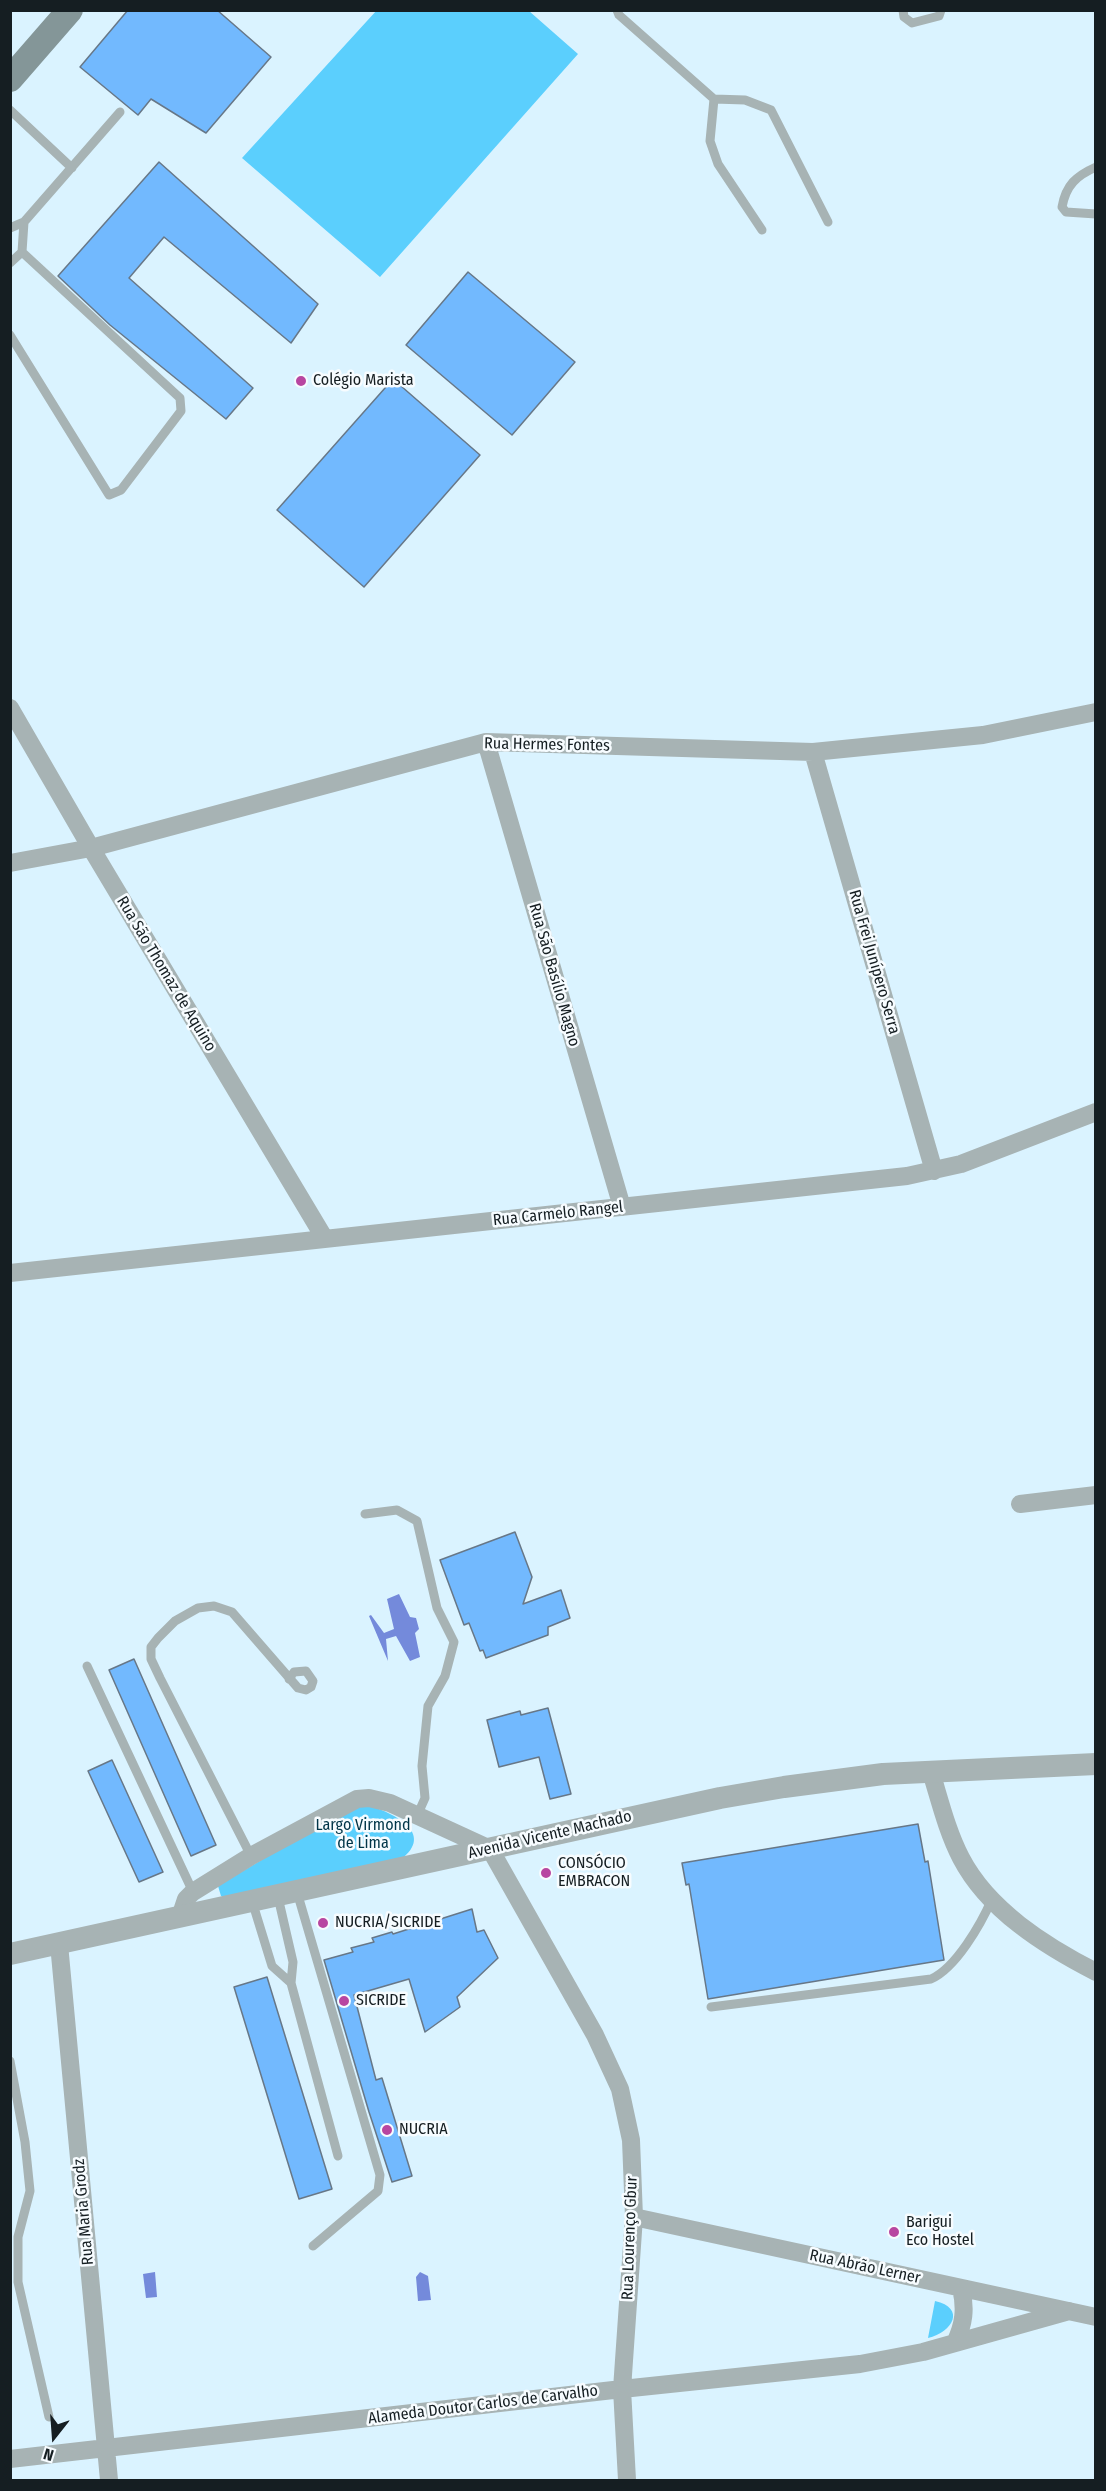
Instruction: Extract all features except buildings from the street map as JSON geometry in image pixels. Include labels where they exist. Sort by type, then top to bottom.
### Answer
[{"type":"main road","points":[[10,79],[70,10]]},
{"type":"street","name":"Rua São Thomaz de Aquino","points":[[10,708],[325,1239]]},
{"type":"street","name":"Rua Hermes Fontes","points":[[10,863],[91,848],[486,742],[813,752],[983,735],[1095,712]]},
{"type":"street","name":"Rua São Basílio Magno","points":[[486,742],[622,1207]]},
{"type":"street","name":"Rua Frei Junípero Serra","points":[[813,752],[934,1171]]},
{"type":"street","name":"Rua Carmelo Rangel","points":[[10,1273],[884,1179],[934,1171],[989,1154],[1095,1112]]},
{"type":"street","points":[[1020,1504],[1095,1495]]},
{"type":"street","name":"Avenida Vicente Machado","points":[[10,1954],[731,1796],[831,1780],[931,1772],[1095,1764]]},
{"type":"street","points":[[931,1772],[950,1833],[962,1859],[977,1882],[1020,1925],[1051,1947],[1095,1972]]},
{"type":"street","points":[[180,1917],[182,1906],[193,1892],[251,1856],[357,1799],[381,1800],[490,1849]]},
{"type":"street","name":"Rua Lourenço Gbur","points":[[490,1849],[595,2035],[614,2072],[625,2107],[631,2140],[634,2217],[622,2389],[627,2481]]},
{"type":"street","name":"Rua Maria Grodz","points":[[59,1944],[109,2481]]},
{"type":"street","name":"Rua Abrão Lerner","points":[[634,2217],[1095,2317]]},
{"type":"street","points":[[955,2343],[965,2316],[962,2288]]},
{"type":"street","name":"Alameda Doutor Carlos de Carvalho","points":[[10,2459],[860,2364],[893,2359],[1069,2312]]},
{"type":"lane","points":[[617,10],[619,15],[714,99],[745,100],[771,110],[828,222]]},
{"type":"lane","points":[[903,10],[904,17],[912,23],[939,16],[941,10]]},
{"type":"lane","points":[[714,99],[710,141],[718,164],[762,230]]},
{"type":"lane","points":[[10,110],[72,168]]},
{"type":"lane","points":[[10,228],[24,222],[120,112]]},
{"type":"lane","points":[[1095,166],[1073,180],[1065,194],[1062,207],[1066,213],[1095,214]]},
{"type":"lane","points":[[10,263],[22,252],[24,222]]},
{"type":"lane","points":[[10,335],[109,495],[121,490],[181,411],[180,398],[22,252]]},
{"type":"lane","points":[[365,1514],[397,1510],[417,1521],[437,1608],[454,1642],[445,1676],[428,1706],[422,1766],[425,1798],[417,1816]]},
{"type":"lane","points":[[251,1856],[155,1668],[151,1659],[151,1647],[175,1621],[198,1608],[214,1606],[232,1612],[290,1679]]},
{"type":"lane","points":[[87,1666],[193,1892]]},
{"type":"lane","points":[[287,1894],[293,1962],[291,1983],[338,2156]]},
{"type":"lane","points":[[287,1894],[380,2175],[378,2191],[313,2246]]},
{"type":"lane","points":[[711,2007],[932,1979],[943,1974],[982,1922],[992,1899]]},
{"type":"lane","points":[[252,1901],[272,1966],[291,1983]]},
{"type":"lane","points":[[10,2061],[25,2142],[30,2191],[18,2237],[18,2282],[49,2417]]},
{"type":"green space","points":[[377,10],[529,11],[578,54],[380,277],[242,158]]},
{"type":"green space","name":"Largo Virmond de Lima","points":[[368,1805],[387,1812],[406,1824],[412,1831],[414,1839],[412,1848],[404,1857],[227,1898],[221,1896],[218,1886],[345,1810]]},
{"type":"green space","points":[[935,2301],[945,2304],[950,2309],[953,2320],[944,2331],[928,2338]]},
{"type":"shaded area","points":[[399,1594],[410,1617],[416,1618],[419,1629],[415,1633],[420,1657],[410,1661],[396,1636],[386,1639],[388,1661],[369,1616],[371,1615],[384,1633],[394,1629],[387,1599]]},
{"type":"shaded area","points":[[155,2272],[157,2297],[146,2298],[143,2274]]},
{"type":"shaded area","points":[[420,2272],[428,2276],[431,2300],[418,2301],[416,2277]]},
{"type":"place","name":"Colégio Marista","points":[[301,381]]},
{"type":"place","name":"CONSÓCIO EMBRACON","points":[[546,1873]]},
{"type":"place","name":"NUCRIA/SICRIDE","points":[[323,1923]]},
{"type":"place","name":"SICRIDE","points":[[344,2001]]},
{"type":"place","name":"NUCRIA","points":[[387,2130]]},
{"type":"place","name":"Barigui Eco Hostel","points":[[894,2232]]}]
